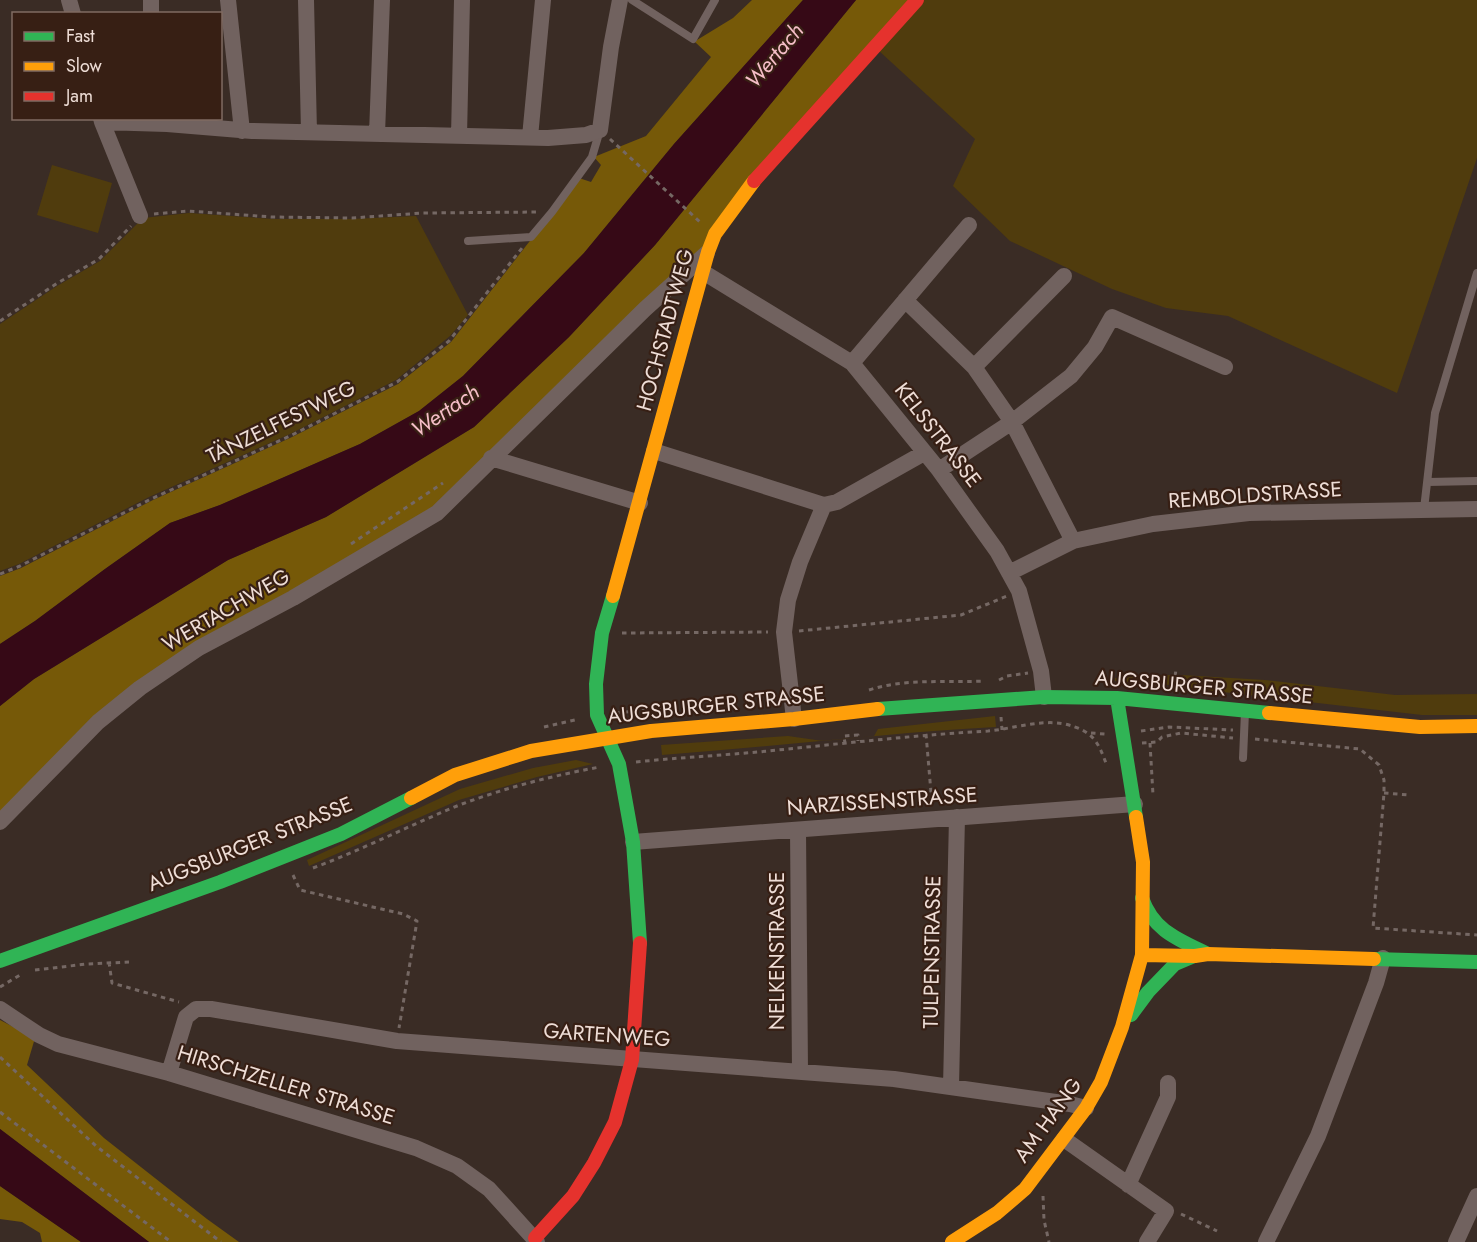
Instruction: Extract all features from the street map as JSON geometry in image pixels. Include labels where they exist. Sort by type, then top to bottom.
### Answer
[{"type":"main road","name":"HOCHSTADTWEG","points":[[536,1240],[573,1196],[594,1163],[615,1122],[632,1060],[640,949],[633,842],[619,764],[597,715],[596,684],[602,633],[708,252],[715,234],[750,186],[917,0]]},
{"type":"main road","name":"AUGSBURGER STRASSE","points":[[0,961],[220,882],[330,838],[455,775],[531,751],[607,737],[871,710],[1044,698],[1117,698],[1420,727],[1477,726]]},
{"type":"main road","name":"AM HANG","points":[[952,1242],[997,1213],[1025,1189],[1086,1108],[1101,1082],[1122,1027],[1142,955],[1143,862],[1117,698]]},
{"type":"main road","points":[[1142,898],[1147,912],[1157,924],[1202,955]]},
{"type":"main road","points":[[1142,955],[1383,958],[1477,962]]},
{"type":"main road","points":[[1122,1027],[1148,992],[1175,964],[1202,955]]},
{"type":"street","points":[[228,0],[242,131]]},
{"type":"street","points":[[306,0],[309,132]]},
{"type":"street","points":[[377,134],[382,0]]},
{"type":"street","points":[[459,136],[462,0]]},
{"type":"street","points":[[140,216],[102,121],[166,121],[242,131],[459,136],[586,135],[600,130],[620,0]]},
{"type":"street","points":[[530,137],[543,1]]},
{"type":"street","points":[[852,363],[969,225]]},
{"type":"street","name":"WERTACHWEG","points":[[0,822],[98,722],[140,688],[199,648],[293,598],[437,513],[645,309],[708,252]]},
{"type":"street","name":"KELSSTRASSE","points":[[703,272],[852,363],[939,470],[997,551],[1018,591],[1041,671],[1044,698]]},
{"type":"street","points":[[974,367],[1064,276]]},
{"type":"street","points":[[905,300],[974,367],[1012,422],[1073,541]]},
{"type":"street","points":[[939,470],[1012,422],[1071,376],[1095,347],[1112,317],[1225,367]]},
{"type":"street","points":[[654,451],[824,505],[837,502],[924,453]]},
{"type":"street","points":[[491,458],[640,502]]},
{"type":"street","points":[[794,719],[784,632],[791,591],[800,562],[824,505]]},
{"type":"street","name":"REMBOLDSTRASSE","points":[[1009,573],[1073,541],[1153,524],[1249,513],[1477,508]]},
{"type":"street","name":"NARZISSENSTRASSE","points":[[633,842],[1135,804]]},
{"type":"street","name":"TULPENSTRASSE","points":[[951,1087],[957,817]]},
{"type":"street","name":"NELKENSTRASSE","points":[[798,830],[800,1071]]},
{"type":"street","points":[[1266,1242],[1318,1136],[1376,983],[1383,958]]},
{"type":"street","name":"GARTENWEG","points":[[196,1009],[211,1008],[397,1041],[800,1071],[951,1087],[1086,1108]]},
{"type":"street","name":"HIRSCHZELLER STRASSE","points":[[0,1009],[39,1035],[58,1044],[169,1073],[416,1148],[457,1166],[489,1189],[536,1240]]},
{"type":"street","points":[[169,1073],[186,1017],[196,1009]]},
{"type":"street","points":[[1128,1185],[1168,1097],[1168,1083]]},
{"type":"street","points":[[1064,1139],[1166,1211],[1147,1242]]},
{"type":"street","points":[[1456,1242],[1477,1196]]},
{"type":"lane","points":[[632,0],[693,39],[715,0]]},
{"type":"lane","points":[[468,241],[531,237],[592,157],[600,130]]},
{"type":"lane","points":[[1424,509],[1435,413],[1477,273]]},
{"type":"lane","points":[[1428,482],[1477,481]]},
{"type":"lane","points":[[1243,758],[1245,712]]},
{"type":"path","points":[[600,130],[702,223]]},
{"type":"path","points":[[0,321],[99,258],[140,216],[188,212],[272,217],[352,218],[423,213],[552,212]]},
{"type":"path","name":"TÄNZELFESTWEG","points":[[0,574],[151,499],[290,436],[397,382],[449,341],[531,237]]},
{"type":"path","points":[[602,633],[784,632],[961,615],[1018,591]]},
{"type":"path","points":[[303,871],[347,855],[463,804],[541,780],[619,764],[844,744],[926,734],[1002,730],[1050,723],[1089,733],[1122,734],[1169,727],[1360,749],[1379,765],[1384,780],[1373,928],[1477,934]]},
{"type":"path","points":[[1089,733],[1098,742],[1110,772]]},
{"type":"path","points":[[926,734],[933,819]]},
{"type":"path","points":[[1150,743],[1157,742],[1162,736],[1168,734],[1244,735]]},
{"type":"path","points":[[844,744],[844,736],[858,735],[858,742]]},
{"type":"path","points":[[1384,793],[1410,795]]},
{"type":"path","points":[[293,875],[300,890],[403,914],[417,921],[397,1041]]},
{"type":"path","points":[[0,987],[42,962]]},
{"type":"path","points":[[109,962],[112,984],[179,1002],[196,1009]]},
{"type":"path","points":[[27,971],[129,962]]},
{"type":"path","points":[[0,1057],[96,1146],[221,1242]]},
{"type":"path","points":[[0,1112],[171,1242]]},
{"type":"path","points":[[1043,1194],[1044,1220],[1049,1242]]},
{"type":"path","points":[[1166,1211],[1179,1213],[1217,1231]]},
{"type":"shaded area","points":[[752,0],[803,0],[674,144],[584,253],[463,376],[419,411],[360,444],[220,505],[170,523],[0,644],[0,576],[21,568],[153,500],[290,438],[398,384],[451,342],[579,178],[591,182],[601,165],[594,157],[646,136],[711,57],[695,42],[733,18]]},
{"type":"shaded area","points":[[856,0],[911,0],[705,252],[435,511],[195,644],[0,816],[0,706],[34,679],[228,560],[326,517],[474,427],[569,337],[655,245]]},
{"type":"shaded area","points":[[921,0],[1477,0],[1477,158],[1397,393],[1228,316],[1166,308],[1112,289],[1010,241],[953,186],[975,139],[878,50]]},
{"type":"shaded area","points":[[52,165],[112,183],[98,233],[37,215]]},
{"type":"shaded area","points":[[189,213],[273,219],[416,216],[468,315],[450,336],[396,380],[290,434],[149,497],[19,564],[0,571],[0,324],[100,261],[143,218]]},
{"type":"shaded area","points":[[1170,675],[1169,685],[1115,681],[1115,678]]},
{"type":"shaded area","points":[[1181,675],[1265,680],[1395,695],[1477,694],[1477,715],[1422,715],[1180,687]]},
{"type":"shaded area","points":[[995,716],[996,727],[865,737],[874,736],[878,729]]},
{"type":"shaded area","points":[[788,736],[822,741],[662,755],[661,745]]},
{"type":"shaded area","points":[[576,760],[593,764],[537,777],[459,800],[309,866],[307,860],[460,789],[533,768]]},
{"type":"shaded area","points":[[0,1020],[35,1038],[27,1065],[104,1138],[239,1242],[149,1242],[0,1129]]},
{"type":"shaded area","points":[[0,1186],[81,1242],[42,1242],[40,1233],[22,1222],[0,1219]]},
{"type":"water","name":"Wertach","points":[[803,0],[856,0],[655,245],[569,337],[474,427],[326,517],[228,560],[34,679],[0,706],[0,644],[105,569],[170,523],[220,505],[360,444],[419,411],[463,376],[584,253],[674,144]]},
{"type":"water","points":[[0,1129],[149,1242],[81,1242],[0,1186]]},
{"type":"traffic: fast","points":[[613,596],[602,633],[596,684],[597,715],[619,764],[633,842],[640,943]]},
{"type":"traffic: fast","points":[[878,709],[1044,697],[1117,698],[1269,713]]},
{"type":"traffic: fast","points":[[1117,698],[1136,817]]},
{"type":"traffic: fast","points":[[0,961],[220,882],[341,834],[411,798]]},
{"type":"traffic: fast","points":[[1142,898],[1159,926],[1176,938],[1206,953]]},
{"type":"traffic: fast","points":[[1131,1015],[1148,992],[1175,964],[1194,956]]},
{"type":"traffic: fast","points":[[1374,959],[1477,962]]},
{"type":"traffic: slow","points":[[613,596],[708,252],[715,234],[754,181]]},
{"type":"traffic: slow","points":[[411,798],[455,775],[531,751],[651,731],[794,719],[878,709]]},
{"type":"traffic: slow","points":[[1269,713],[1420,727],[1477,726]]},
{"type":"traffic: slow","points":[[952,1242],[997,1213],[1025,1189],[1086,1108],[1101,1082],[1122,1027],[1142,955],[1143,862],[1136,817]]},
{"type":"traffic: slow","points":[[1142,955],[1195,956],[1208,954],[1374,959]]},
{"type":"traffic: jam","points":[[754,181],[917,0]]},
{"type":"traffic: jam","points":[[535,1238],[573,1196],[594,1163],[615,1122],[632,1060],[640,943]]}]
